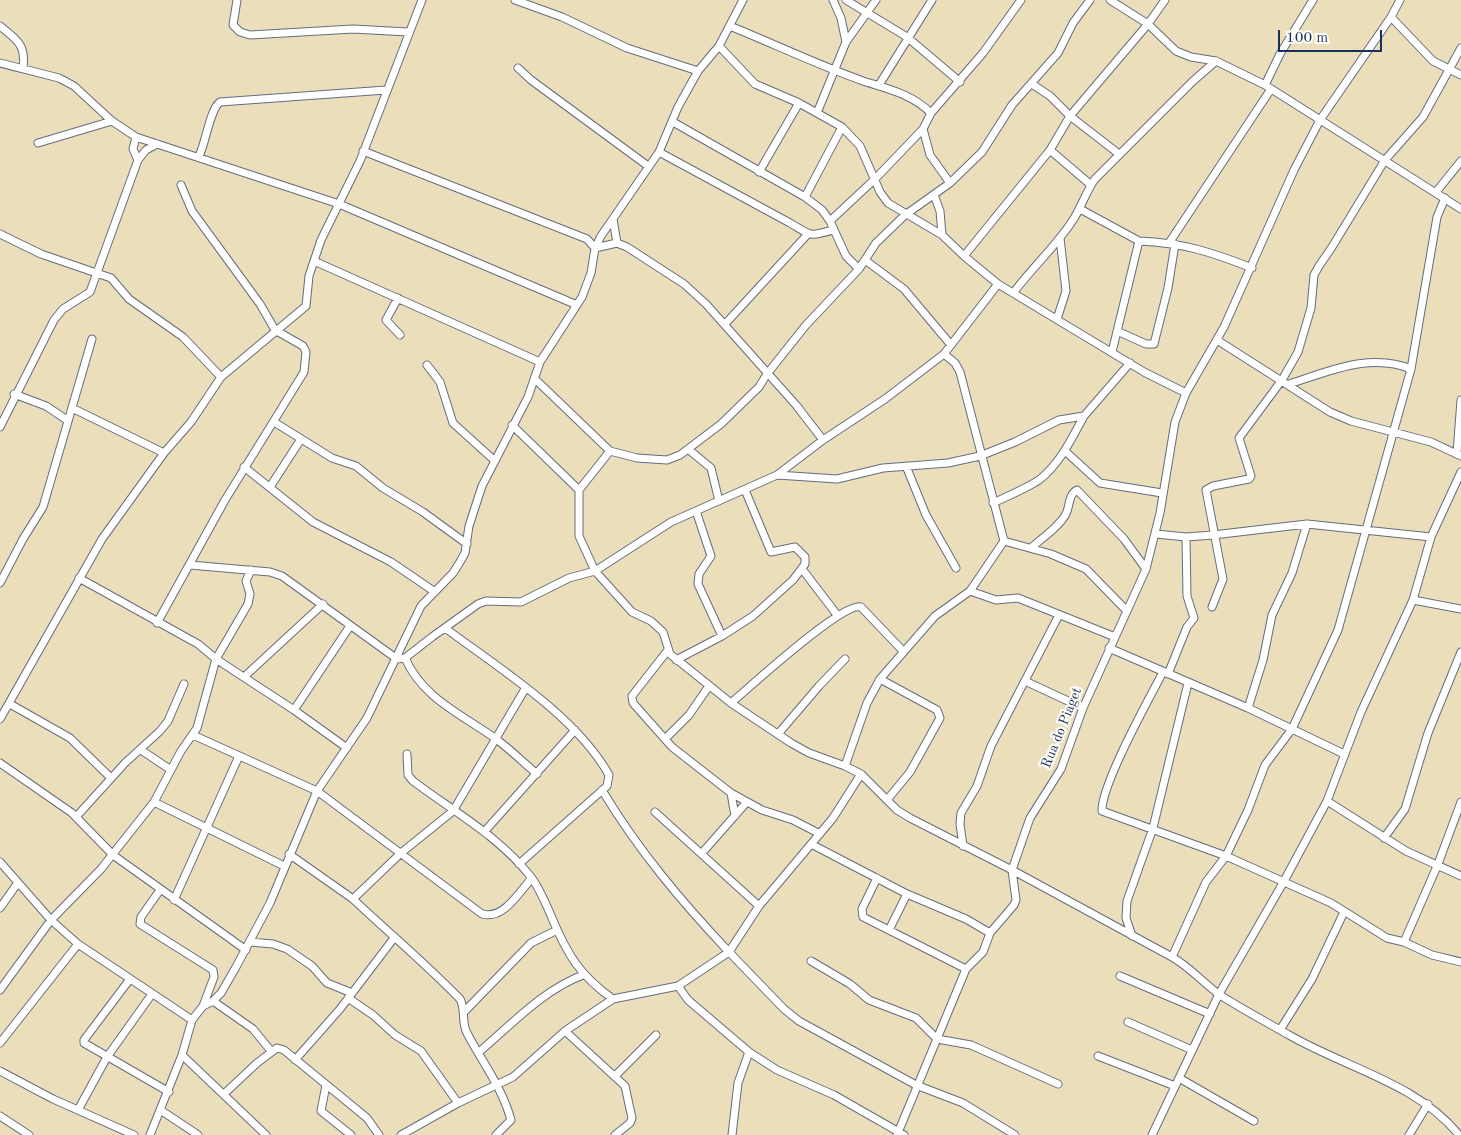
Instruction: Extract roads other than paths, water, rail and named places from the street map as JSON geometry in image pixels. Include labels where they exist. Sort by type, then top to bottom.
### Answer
[{"type":"street","points":[[238,0],[233,25],[240,32],[250,35],[352,30],[408,32]]},
{"type":"street","points":[[0,719],[102,539],[164,453],[191,422],[222,377],[275,330],[300,314],[306,306],[307,286],[321,240],[364,151],[408,32],[422,0]]},
{"type":"street","points":[[514,0],[562,17],[626,48],[698,71]]},
{"type":"street","points":[[203,1006],[213,1001],[221,993],[246,950],[270,904],[284,866],[317,791],[367,718],[421,606],[453,573],[465,553],[474,508],[535,379],[540,362],[576,305],[591,273],[595,248],[601,236],[659,152],[678,107],[698,71],[719,46],[743,0]]},
{"type":"street","points":[[833,0],[841,18],[846,42]]},
{"type":"street","points":[[846,0],[907,37],[960,82]]},
{"type":"street","points":[[817,113],[846,42],[876,0]]},
{"type":"street","points":[[879,85],[907,37],[932,0]]},
{"type":"street","points":[[830,221],[875,179],[923,129],[931,113],[960,82],[1021,0]]},
{"type":"street","points":[[535,379],[610,451],[629,458],[667,460],[688,449],[721,424],[759,387],[806,325],[859,268],[876,243],[905,215],[950,183],[982,152],[1006,113],[1058,52],[1073,23],[1090,0]]},
{"type":"street","points":[[1110,0],[1148,24],[1176,50],[1191,57],[1216,61],[1268,87],[1344,137],[1461,209]]},
{"type":"street","points":[[964,256],[1050,150],[1070,116],[1148,24],[1165,0]]},
{"type":"street","points":[[1117,331],[1146,344],[1154,344],[1168,288],[1172,244],[1268,87],[1280,54],[1313,0]]},
{"type":"street","name":"Rua do Piaget","points":[[900,1134],[916,1085],[966,969],[983,952],[990,933],[1014,905],[1016,900],[1012,870],[1030,818],[1061,769],[1083,708],[1146,569],[1156,534],[1175,422],[1186,393],[1217,340],[1252,268],[1294,170],[1320,120],[1391,17],[1400,0]]},
{"type":"street","points":[[1391,17],[1433,61],[1461,75]]},
{"type":"street","points":[[0,26],[22,48],[25,56],[24,68]]},
{"type":"street","points":[[730,26],[836,70],[910,97],[921,103],[931,113]]},
{"type":"street","points":[[719,46],[755,84],[799,103],[842,127],[860,146],[884,198],[905,215],[942,235],[998,284],[1130,363],[1186,393]]},
{"type":"street","points":[[1212,606],[1223,579],[1213,535],[1206,490],[1213,486],[1249,479],[1251,476],[1238,443],[1239,438],[1282,380],[1302,343],[1311,308],[1314,275],[1384,160],[1422,117],[1461,48]]},
{"type":"street","points":[[1014,292],[1060,238],[1080,209],[1091,185],[1119,154],[1192,81],[1216,61]]},
{"type":"street","points":[[0,63],[59,78],[74,86],[112,121],[136,137],[199,156],[339,204],[576,305]]},
{"type":"street","points":[[518,68],[531,80],[648,166]]},
{"type":"street","points":[[1032,84],[1050,96],[1070,116],[1119,154]]},
{"type":"street","points":[[199,156],[207,138],[212,110],[220,102],[386,90]]},
{"type":"street","points":[[759,172],[799,103]]},
{"type":"street","points":[[38,143],[112,121]]},
{"type":"street","points":[[673,122],[805,197],[822,210],[830,221],[846,256],[859,268]]},
{"type":"street","points":[[805,197],[842,127]]},
{"type":"street","points":[[923,129],[930,155],[950,183]]},
{"type":"street","points":[[136,137],[133,149],[138,160]]},
{"type":"street","points":[[0,427],[14,394],[36,359],[54,320],[63,309],[90,292],[138,160],[146,150],[157,144]]},
{"type":"street","points":[[1050,150],[1091,185]]},
{"type":"street","points":[[364,151],[587,239],[595,248]]},
{"type":"street","points":[[659,152],[790,223],[806,235],[815,235],[834,230]]},
{"type":"street","points":[[1436,192],[1461,161]]},
{"type":"street","points":[[157,623],[244,468],[304,372],[306,352],[301,344],[275,330],[260,304],[192,211],[181,185]]},
{"type":"street","points":[[934,194],[940,211],[942,235]]},
{"type":"street","points":[[1172,957],[1206,882],[1226,856],[1248,810],[1265,765],[1292,729],[1338,630],[1411,369],[1437,217],[1445,198]]},
{"type":"street","points":[[1080,209],[1139,241],[1205,250],[1252,268]]},
{"type":"street","points":[[613,219],[617,243]]},
{"type":"street","points":[[0,234],[41,254],[111,278],[129,299],[173,328],[222,377]]},
{"type":"street","points":[[726,324],[806,235]]},
{"type":"street","points":[[587,239],[601,236]]},
{"type":"street","points":[[1057,319],[1066,291],[1060,238]]},
{"type":"street","points":[[1112,352],[1139,241]]},
{"type":"street","points":[[595,248],[617,243],[684,284],[726,324],[767,374],[796,405],[823,440]]},
{"type":"street","points":[[865,260],[904,289],[951,345]]},
{"type":"street","points":[[314,261],[540,362]]},
{"type":"street","points":[[190,565],[251,570],[282,576],[397,659],[405,658],[445,628],[486,601],[521,602],[569,578],[595,571],[671,522],[776,475],[823,440],[870,410],[944,354],[998,284]]},
{"type":"street","points":[[398,298],[386,320],[400,335]]},
{"type":"street","points":[[0,584],[23,539],[43,507],[92,339]]},
{"type":"street","points":[[1217,340],[1341,418],[1431,442],[1459,454],[1461,402]]},
{"type":"street","points":[[944,354],[956,363],[960,372],[980,456],[1004,541]]},
{"type":"street","points":[[1289,384],[1346,366],[1368,362],[1395,362],[1411,369]]},
{"type":"street","points":[[993,503],[1038,480],[1049,471],[1065,451],[1084,416],[1130,363]]},
{"type":"street","points":[[426,365],[440,382],[453,423],[495,461]]},
{"type":"street","points":[[14,394],[46,406],[68,420]]},
{"type":"street","points":[[72,408],[164,453]]},
{"type":"street","points":[[776,475],[836,479],[883,468],[948,463],[980,456],[1015,442],[1059,420],[1084,416]]},
{"type":"street","points":[[274,422],[332,458],[356,466],[377,484],[423,512],[467,544]]},
{"type":"street","points":[[512,425],[579,490],[581,502],[579,536],[595,571],[632,612],[651,621],[663,632],[668,650],[676,660],[709,686],[809,753],[846,766],[861,774],[886,800],[910,818],[1012,870],[1172,957],[1191,969],[1219,994],[1280,1030],[1428,1104],[1442,1115],[1460,1135]]},
{"type":"street","points":[[270,487],[301,439]]},
{"type":"street","points":[[688,449],[711,468],[719,501]]},
{"type":"street","points":[[579,490],[610,451]]},
{"type":"street","points":[[1065,451],[1100,483],[1162,494]]},
{"type":"street","points":[[906,466],[926,514],[956,568]]},
{"type":"street","points":[[244,468],[313,522],[391,562],[435,592]]},
{"type":"street","points":[[1152,1135],[1219,994],[1283,883],[1326,801],[1361,712],[1414,600],[1431,537],[1461,472]]},
{"type":"street","points":[[676,660],[722,636],[753,616],[802,569],[806,562],[797,548],[792,546],[773,552],[770,550],[745,490]]},
{"type":"street","points":[[1031,548],[1060,522],[1068,509],[1072,493],[1077,490],[1124,539],[1146,569]]},
{"type":"street","points":[[696,511],[711,556],[699,574],[698,584],[722,636]]},
{"type":"street","points":[[1248,708],[1263,660],[1272,615],[1292,573],[1307,524]]},
{"type":"street","points":[[1156,534],[1186,537],[1307,524],[1431,537]]},
{"type":"street","points":[[1186,537],[1186,596],[1194,618],[1119,760],[1102,807],[1105,813],[1153,828],[1226,856],[1330,903],[1386,938],[1404,942],[1432,955],[1461,962]]},
{"type":"street","points":[[1004,541],[1066,559],[1086,569],[1127,611]]},
{"type":"street","points":[[846,766],[867,703],[880,678],[935,616],[970,591],[1004,541]]},
{"type":"street","points":[[802,569],[838,616]]},
{"type":"street","points":[[0,990],[51,920],[113,855],[154,802],[200,720],[216,659],[248,604],[250,594],[246,581],[251,570]]},
{"type":"street","points":[[79,578],[157,623],[182,634],[348,748]]},
{"type":"street","points":[[970,591],[996,600],[1018,598],[1115,637]]},
{"type":"street","points":[[1414,600],[1461,609]]},
{"type":"street","points":[[244,677],[323,604]]},
{"type":"street","points":[[732,703],[797,646],[838,616],[856,606],[861,607],[903,651]]},
{"type":"street","points":[[963,846],[960,824],[961,813],[977,786],[991,746],[1059,615]]},
{"type":"street","points":[[294,710],[350,626]]},
{"type":"street","points":[[445,628],[575,730],[609,775],[607,786],[519,864]]},
{"type":"street","points":[[1109,648],[1248,708],[1344,754]]},
{"type":"street","points":[[668,650],[632,696],[632,700],[680,754],[731,793],[746,803],[768,813],[793,820],[820,834]]},
{"type":"street","points":[[1384,838],[1405,809],[1428,733],[1461,652]]},
{"type":"street","points":[[405,658],[413,674],[449,710],[496,739],[537,774]]},
{"type":"street","points":[[778,734],[845,659]]},
{"type":"street","points":[[880,678],[936,710],[940,718],[910,772],[886,800]]},
{"type":"street","points":[[1025,681],[1083,708]]},
{"type":"street","points":[[1132,936],[1126,918],[1127,901],[1153,828],[1188,683]]},
{"type":"street","points":[[76,817],[168,720],[184,684]]},
{"type":"street","points":[[665,739],[689,715],[709,686]]},
{"type":"street","points":[[353,899],[401,853],[453,811],[525,689]]},
{"type":"street","points":[[10,704],[70,738],[111,778]]},
{"type":"street","points":[[485,831],[575,730]]},
{"type":"street","points":[[193,735],[317,791],[482,914],[490,916],[502,911],[532,878]]},
{"type":"street","points":[[141,750],[171,770]]},
{"type":"street","points":[[407,754],[408,775],[413,781],[453,811],[466,816],[485,831],[532,878],[576,966],[613,999]]},
{"type":"street","points":[[174,900],[208,829],[239,756]]},
{"type":"street","points":[[0,763],[76,817],[113,855],[246,950]]},
{"type":"street","points":[[401,1135],[458,1103],[513,1077],[565,1032],[613,999],[678,986],[729,952],[759,906],[820,834],[861,774]]},
{"type":"street","points":[[602,790],[628,832],[669,887],[784,1009],[799,1021],[855,1054],[916,1085],[963,1103],[1015,1135]]},
{"type":"street","points":[[731,793],[735,816]]},
{"type":"street","points":[[1326,801],[1406,852],[1438,864],[1461,876]]},
{"type":"street","points":[[154,802],[284,866]]},
{"type":"street","points":[[1404,942],[1438,864],[1461,802]]},
{"type":"street","points":[[702,853],[746,803]]},
{"type":"street","points":[[654,812],[759,906]]},
{"type":"street","points":[[811,844],[907,894],[966,919],[990,933]]},
{"type":"street","points":[[289,854],[353,899],[394,938],[424,961],[460,999],[464,1012],[466,1032],[505,1101],[511,1120],[496,1135]]},
{"type":"street","points":[[0,862],[17,884],[51,920],[78,944],[192,1020]]},
{"type":"street","points":[[877,878],[862,913],[867,919],[966,969]]},
{"type":"street","points":[[0,908],[17,884]]},
{"type":"street","points":[[150,1135],[169,1092],[192,1020],[203,1006],[214,977],[213,970],[140,924],[141,917],[160,890]]},
{"type":"street","points":[[889,930],[907,894]]},
{"type":"street","points":[[1280,1030],[1312,979],[1344,912]]},
{"type":"street","points":[[464,1012],[531,943],[557,930]]},
{"type":"street","points":[[295,1060],[350,995],[394,938]]},
{"type":"street","points":[[250,942],[273,944],[287,950],[312,966],[328,983],[350,995],[395,1035],[420,1051],[458,1103]]},
{"type":"street","points":[[0,1043],[78,944]]},
{"type":"street","points":[[812,960],[850,984],[869,1000],[916,1018],[937,1039],[970,1045],[1058,1084]]},
{"type":"street","points":[[479,1052],[548,993],[565,982],[584,975]]},
{"type":"street","points":[[1120,976],[1210,1014]]},
{"type":"street","points":[[130,979],[84,1040],[84,1043],[169,1092]]},
{"type":"street","points":[[678,986],[688,1000],[749,1052],[777,1070],[834,1095],[900,1134]]},
{"type":"street","points":[[78,1110],[107,1057],[152,994]]},
{"type":"street","points":[[213,1001],[253,1029],[271,1051]]},
{"type":"street","points":[[1128,1022],[1192,1050]]},
{"type":"street","points":[[565,1032],[615,1076],[627,1090],[632,1118],[615,1135]]},
{"type":"street","points":[[615,1076],[656,1035]]},
{"type":"street","points":[[224,1094],[271,1051],[277,1048],[284,1050],[367,1118],[378,1135]]},
{"type":"street","points":[[733,1134],[738,1083],[749,1052]]},
{"type":"street","points":[[182,1055],[266,1135]]},
{"type":"street","points":[[1098,1056],[1175,1086]]},
{"type":"street","points":[[0,1071],[78,1110],[134,1135]]},
{"type":"street","points":[[1179,1078],[1254,1121]]},
{"type":"street","points":[[326,1085],[322,1111],[351,1135]]},
{"type":"street","points":[[1410,1135],[1428,1104]]},
{"type":"street","points":[[162,1111],[198,1135]]},
{"type":"street","points":[[1,1120],[29,1135]]}]
